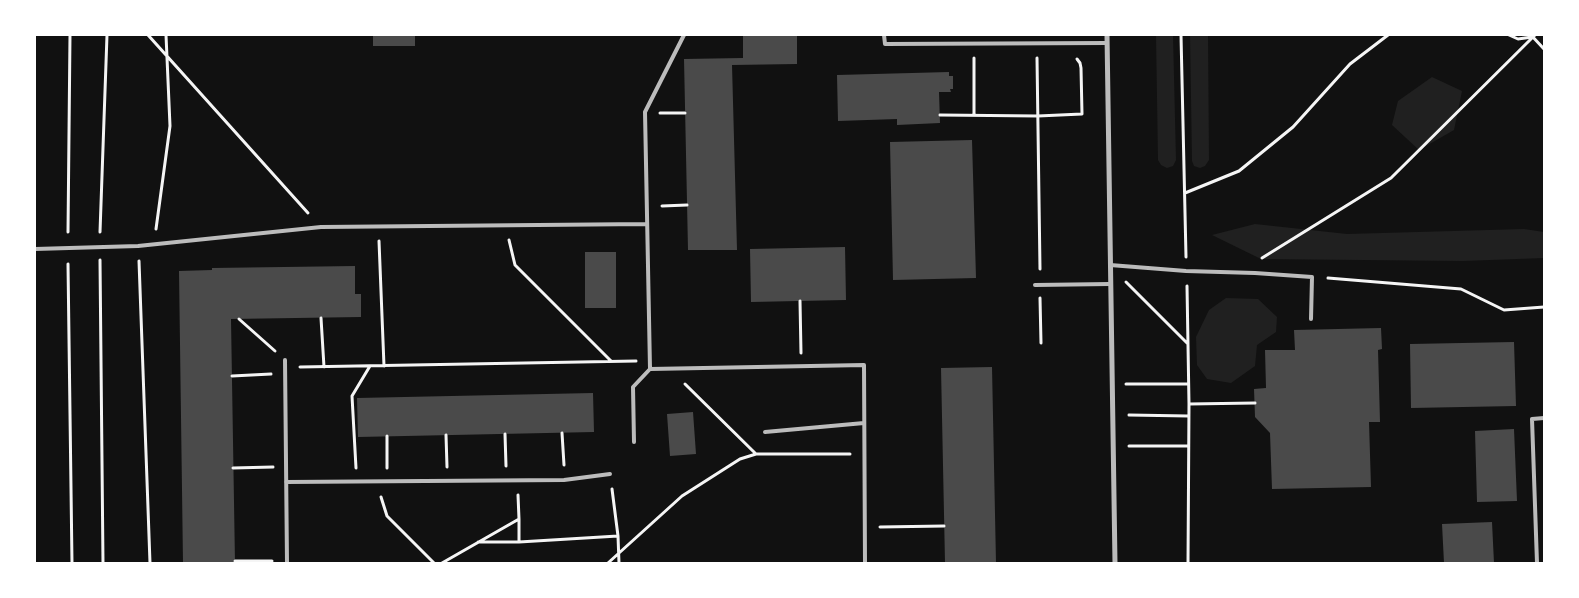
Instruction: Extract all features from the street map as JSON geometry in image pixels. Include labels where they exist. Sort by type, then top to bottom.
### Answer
[{"type":"street","points":[[1106,35],[1115,563]]},
{"type":"lane","points":[[634,442],[633,387],[650,369],[645,112],[684,35]]},
{"type":"lane","points":[[884,35],[885,44],[1107,43]]},
{"type":"lane","points":[[35,249],[138,246],[320,227],[646,224]]},
{"type":"lane","points":[[1110,266],[1312,277],[1311,319]]},
{"type":"lane","points":[[1037,285],[1110,284]]},
{"type":"lane","points":[[285,360],[286,562]]},
{"type":"lane","points":[[650,369],[864,365],[864,563]]},
{"type":"lane","points":[[1537,563],[1532,419],[1544,418]]},
{"type":"lane","points":[[765,432],[864,423]]},
{"type":"lane","points":[[286,482],[564,480],[610,474]]},
{"type":"path","points":[[70,35],[68,247],[72,563]]},
{"type":"path","points":[[103,563],[100,247],[107,35]]},
{"type":"path","points":[[148,35],[320,227]]},
{"type":"path","points":[[153,244],[170,126],[166,35]]},
{"type":"path","points":[[1182,35],[1189,404],[1188,563]]},
{"type":"path","points":[[1185,194],[1239,171],[1293,127],[1350,64],[1388,35]]},
{"type":"path","points":[[1509,35],[1518,39],[1533,36]]},
{"type":"path","points":[[1533,36],[1544,49]]},
{"type":"path","points":[[1255,273],[1260,259],[1391,178],[1533,36]]},
{"type":"path","points":[[974,44],[974,115]]},
{"type":"path","points":[[1041,343],[1037,285],[1037,57],[1045,56]]},
{"type":"path","points":[[940,116],[1082,114],[1080,64],[1071,56]]},
{"type":"path","points":[[645,112],[685,113]]},
{"type":"path","points":[[646,207],[687,205]]},
{"type":"path","points":[[505,225],[514,265],[611,362]]},
{"type":"path","points":[[378,227],[384,366]]},
{"type":"path","points":[[138,246],[150,563]]},
{"type":"path","points":[[1110,266],[1188,344]]},
{"type":"path","points":[[1312,277],[1461,289],[1504,310],[1544,307]]},
{"type":"path","points":[[800,301],[802,366]]},
{"type":"path","points":[[321,318],[324,367]]},
{"type":"path","points":[[239,319],[285,360]]},
{"type":"path","points":[[285,368],[650,360]]},
{"type":"path","points":[[357,481],[352,396],[370,366]]},
{"type":"path","points":[[669,369],[756,454]]},
{"type":"path","points":[[232,376],[285,374]]},
{"type":"path","points":[[1112,384],[1188,384]]},
{"type":"path","points":[[1189,404],[1255,403]]},
{"type":"path","points":[[1113,415],[1188,416]]},
{"type":"path","points":[[562,433],[564,480]]},
{"type":"path","points":[[505,434],[506,480]]},
{"type":"path","points":[[446,435],[447,481]]},
{"type":"path","points":[[386,436],[386,481]]},
{"type":"path","points":[[1113,446],[1188,446]]},
{"type":"path","points":[[608,563],[682,496],[740,460],[756,454],[864,454]]},
{"type":"path","points":[[233,468],[286,467]]},
{"type":"path","points":[[610,474],[618,536],[619,563]]},
{"type":"path","points":[[518,480],[520,542]]},
{"type":"path","points":[[376,481],[386,516],[434,563]]},
{"type":"path","points":[[442,563],[519,519]]},
{"type":"path","points":[[864,527],[944,526]]},
{"type":"path","points":[[478,542],[520,542],[618,536]]},
{"type":"path","points":[[235,561],[286,562]]},
{"type":"shaded area","points":[[1156,35],[1173,35],[1176,160],[1173,166],[1167,168],[1161,165],[1158,160]]},
{"type":"shaded area","points":[[1190,35],[1208,35],[1209,160],[1205,166],[1200,168],[1194,166],[1192,161]]},
{"type":"shaded area","points":[[1432,77],[1462,91],[1454,130],[1419,150],[1392,125],[1398,101]]},
{"type":"shaded area","points":[[1255,224],[1347,234],[1524,229],[1544,232],[1544,258],[1463,261],[1261,259],[1212,235]]},
{"type":"shaded area","points":[[1226,298],[1258,299],[1277,317],[1276,332],[1257,345],[1255,366],[1231,383],[1207,379],[1197,365],[1196,337],[1209,310]]},
{"type":"building","points":[[373,35],[415,35],[415,46],[373,46]]},
{"type":"building","points":[[743,35],[797,35],[797,64],[732,65],[737,250],[688,250],[684,59],[743,58]]},
{"type":"building","points":[[949,72],[949,76],[953,76],[953,89],[950,89],[951,92],[939,92],[940,123],[897,125],[897,119],[838,121],[837,75]]},
{"type":"building","points":[[972,140],[976,278],[893,280],[890,142]]},
{"type":"building","points":[[845,247],[846,300],[751,302],[750,249]]},
{"type":"building","points":[[585,252],[616,252],[616,308],[585,308]]},
{"type":"building","points":[[355,266],[355,294],[361,294],[361,317],[231,319],[235,563],[183,563],[179,271],[212,270],[212,268]]},
{"type":"building","points":[[1381,328],[1382,349],[1378,350],[1380,422],[1369,422],[1371,487],[1272,489],[1270,433],[1255,417],[1254,389],[1266,388],[1265,350],[1295,350],[1294,330]]},
{"type":"building","points":[[1514,342],[1516,406],[1411,408],[1410,344]]},
{"type":"building","points":[[992,367],[996,563],[945,563],[941,368]]},
{"type":"building","points":[[593,393],[594,432],[358,437],[357,398]]},
{"type":"building","points":[[693,412],[696,454],[670,456],[667,414]]},
{"type":"building","points":[[1514,429],[1517,501],[1477,502],[1475,431]]},
{"type":"building","points":[[1492,522],[1494,563],[1444,563],[1442,524]]}]
